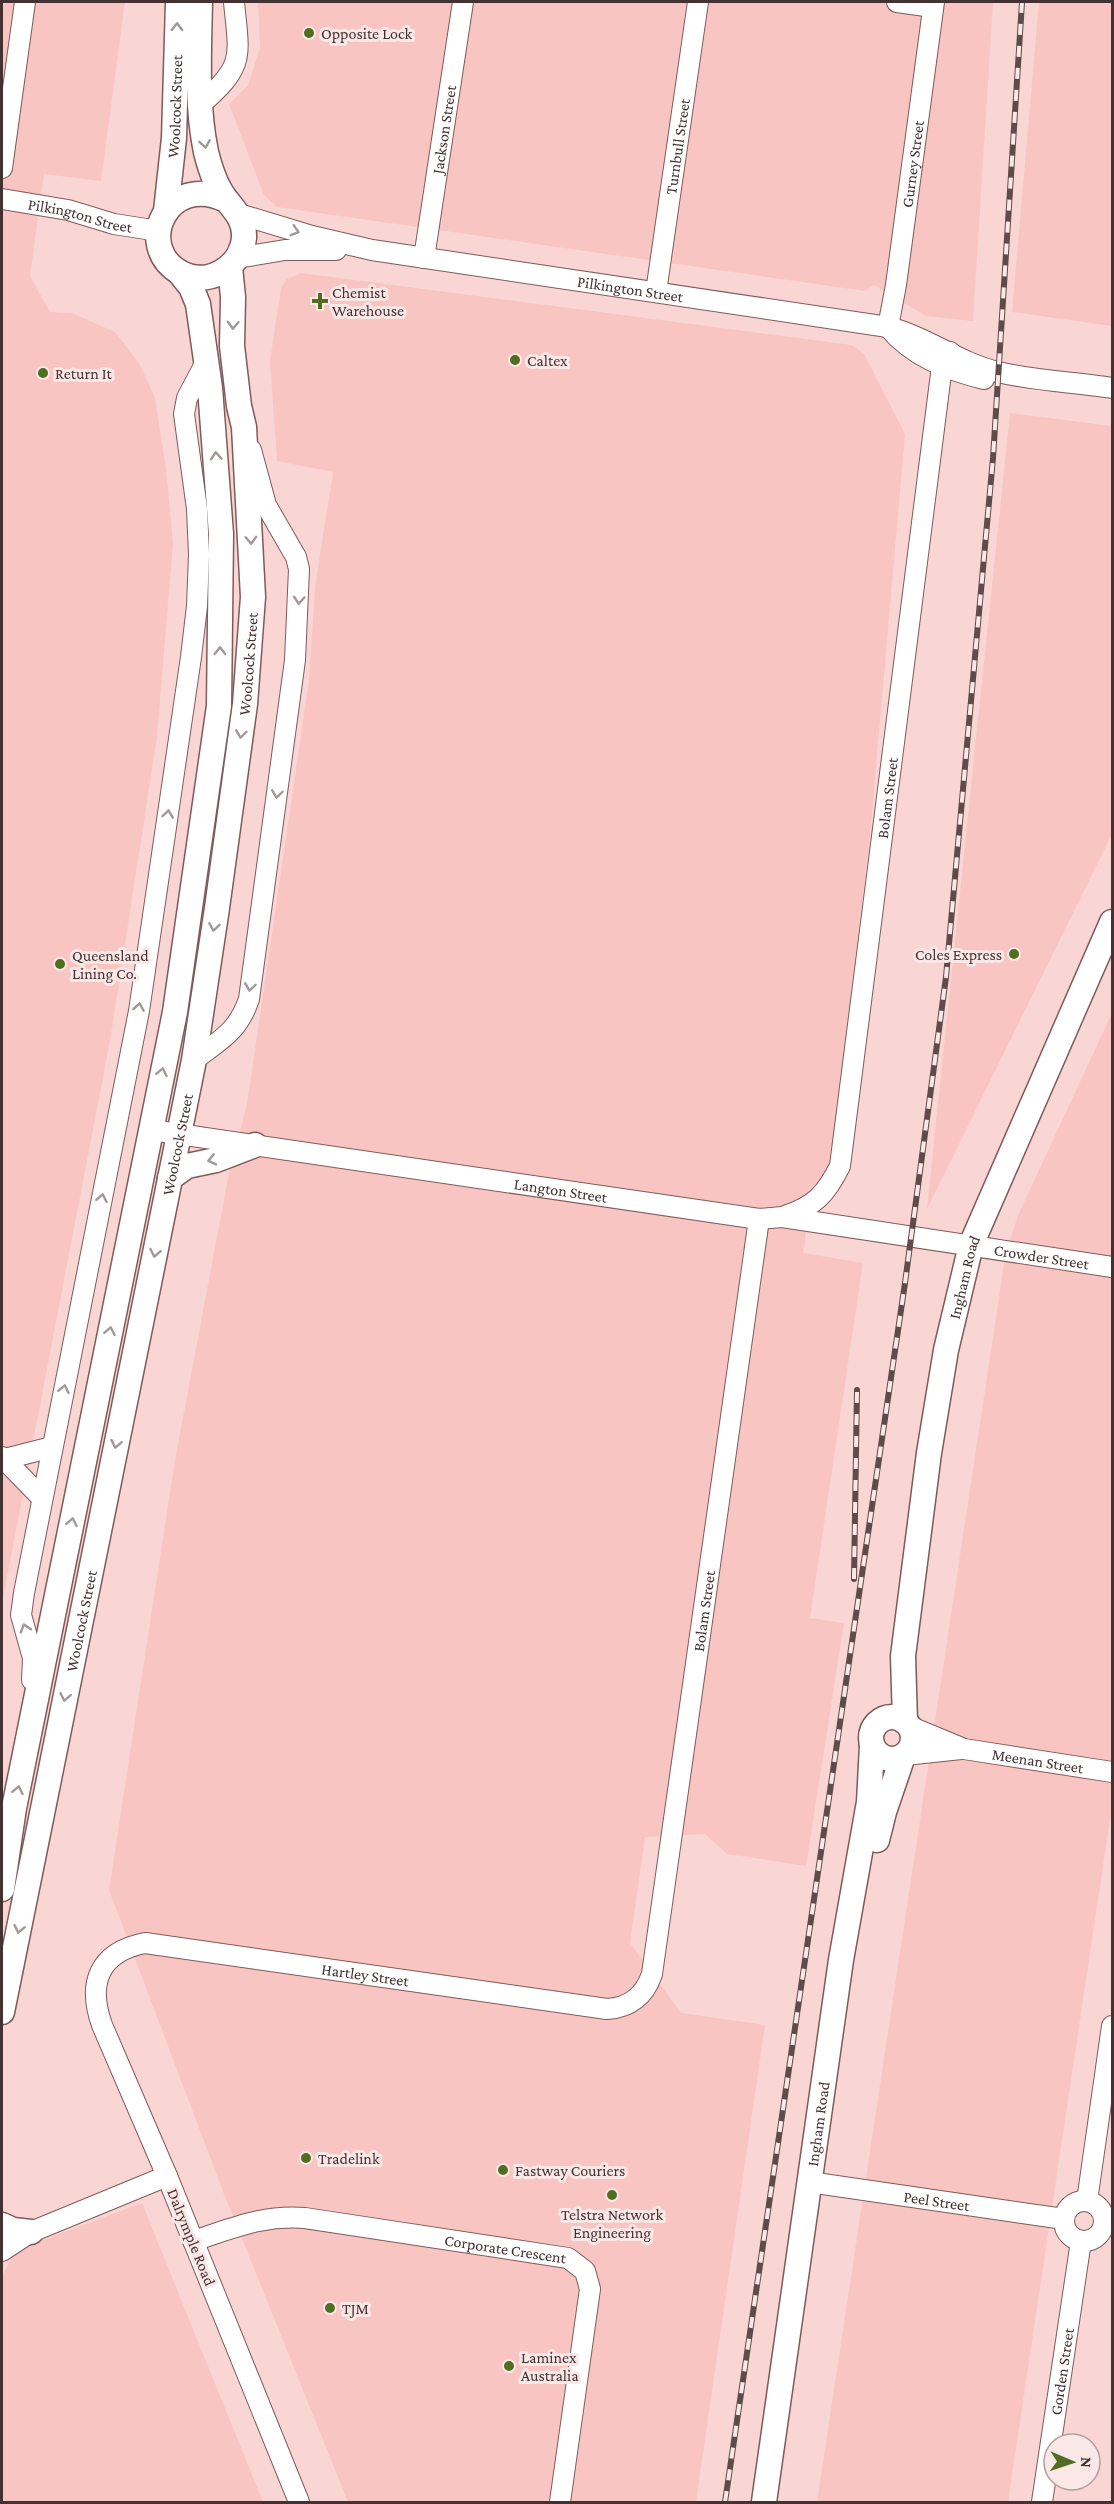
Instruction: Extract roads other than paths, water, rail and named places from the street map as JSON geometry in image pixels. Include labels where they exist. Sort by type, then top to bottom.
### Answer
[{"type":"main road","name":"Woolcock Street","points":[[162,221],[174,138],[178,2]]},
{"type":"main road","name":"Woolcock Street","points":[[200,2],[201,104],[206,152],[217,184],[232,207]]},
{"type":"main road","points":[[200,192],[214,194],[232,207],[244,235],[234,262],[211,277],[190,276],[180,272],[163,255],[162,221],[176,201],[187,194],[200,192]]},
{"type":"main road","name":"Woolcock Street","points":[[2,2012],[194,1060],[249,669],[253,597],[244,427],[239,406],[232,346],[234,262]]},
{"type":"main road","name":"Woolcock Street","points":[[2,1891],[6,1839],[25,1758],[175,1012],[219,706],[221,534],[207,360],[198,304],[191,287],[180,272]]},
{"type":"main road","name":"Ingham Road","points":[[900,1723],[903,1656],[929,1453],[946,1350],[971,1245],[1113,922]]},
{"type":"main road","points":[[170,1178],[187,1166],[216,1160],[255,1145]]},
{"type":"main road","points":[[900,1723],[913,1743],[904,1756],[889,1759],[881,1757],[872,1745],[873,1730],[900,1723]]},
{"type":"main road","name":"Ingham Road","points":[[778,2502],[841,1960],[869,1802],[872,1745]]},
{"type":"main road","name":"Ingham Road","points":[[764,2502],[816,2183],[879,1827],[904,1756]]},
{"type":"main road","points":[[2,1768],[25,1758]]},
{"type":"main road","points":[[6,1839],[23,1879],[26,1894]]},
{"type":"main road","points":[[2,1891],[9,1884],[15,1884],[26,1894]]},
{"type":"main road","points":[[2,2225],[13,2230],[31,2232]]},
{"type":"street","points":[[2,168],[25,2]]},
{"type":"street","points":[[201,104],[215,92],[231,72],[238,57],[240,45],[234,2]]},
{"type":"street","name":"Jackson Street","points":[[424,258],[463,2]]},
{"type":"street","name":"Turnbull Street","points":[[656,292],[698,2]]},
{"type":"street","points":[[897,2],[934,4]]},
{"type":"street","name":"Gurney Street","points":[[888,327],[896,285],[934,4]]},
{"type":"street","name":"Pilkington Street","points":[[2,199],[68,210],[114,224],[162,221]]},
{"type":"street","name":"Pilkington Street","points":[[232,207],[312,236],[372,250],[888,327],[911,333],[946,359],[998,382],[1113,401]]},
{"type":"street","name":"Pilkington Street","points":[[234,262],[285,250],[372,250]]},
{"type":"street","name":"Pilkington Street","points":[[946,359],[999,372],[1113,388]]},
{"type":"street","name":"Bolam Street","points":[[782,1217],[803,1210],[828,1190],[840,1166],[946,359]]},
{"type":"street","points":[[31,1727],[33,1658],[21,1615],[52,1446],[139,1011],[197,606],[199,555],[197,509],[184,414],[193,384],[207,360]]},
{"type":"street","points":[[194,1060],[237,1026],[249,999],[295,660],[299,569],[296,557],[266,506],[244,427]]},
{"type":"street","name":"Langton Street","points":[[151,1130],[759,1219],[782,1217],[971,1245]]},
{"type":"street","name":"Bolam Street","points":[[636,2000],[646,1988],[652,1974],[759,1219]]},
{"type":"street","name":"Crowder Street","points":[[971,1245],[1113,1267]]},
{"type":"street","points":[[3,1458],[52,1446]]},
{"type":"street","points":[[3,1458],[42,1498]]},
{"type":"street","name":"Meenan Street","points":[[900,1723],[964,1749],[1113,1772]]},
{"type":"street","name":"Meenan Street","points":[[904,1756],[964,1749]]},
{"type":"street","name":"Hartley Street","points":[[101,1971],[115,1954],[145,1943],[607,2009],[622,2007],[636,2000]]},
{"type":"street","name":"Dalrymple Road","points":[[101,1971],[94,1997],[96,2007],[299,2502]]},
{"type":"street","points":[[1088,2202],[1113,2026]]},
{"type":"street","points":[[2,2252],[31,2232],[167,2176]]},
{"type":"street","name":"Peel Street","points":[[816,2183],[1064,2219]]},
{"type":"street","points":[[1077,2202],[1088,2202],[1096,2206],[1108,2225],[1091,2240],[1081,2241],[1071,2237],[1065,2229],[1064,2219],[1068,2209],[1077,2202]]},
{"type":"street","name":"Corporate Crescent","points":[[193,2241],[253,2221],[278,2216],[305,2218],[568,2258],[585,2271],[590,2289],[560,2502]]},
{"type":"street","name":"Gorden Street","points":[[1042,2502],[1081,2241]]},
{"type":"railway","points":[[725,2502],[905,1283],[946,977],[993,458],[1022,2]]},
{"type":"railway","points":[[854,1579],[857,1390]]},
{"type":"place","name":"Opposite Lock","points":[[309,33]]},
{"type":"place","name":"Chemist Warehouse","points":[[320,301]]},
{"type":"place","name":"Caltex","points":[[515,360]]},
{"type":"place","name":"Return It","points":[[43,373]]},
{"type":"place","name":"Coles Express","points":[[1014,954]]},
{"type":"place","name":"Queensland Lining Co.","points":[[60,964]]},
{"type":"place","name":"Tradelink","points":[[306,2158]]},
{"type":"place","name":"Fastway Couriers","points":[[503,2170]]},
{"type":"place","name":"Telstra Network Engineering","points":[[612,2195]]},
{"type":"place","name":"TJM","points":[[330,2308]]},
{"type":"place","name":"Laminex Australia","points":[[509,2366]]}]
